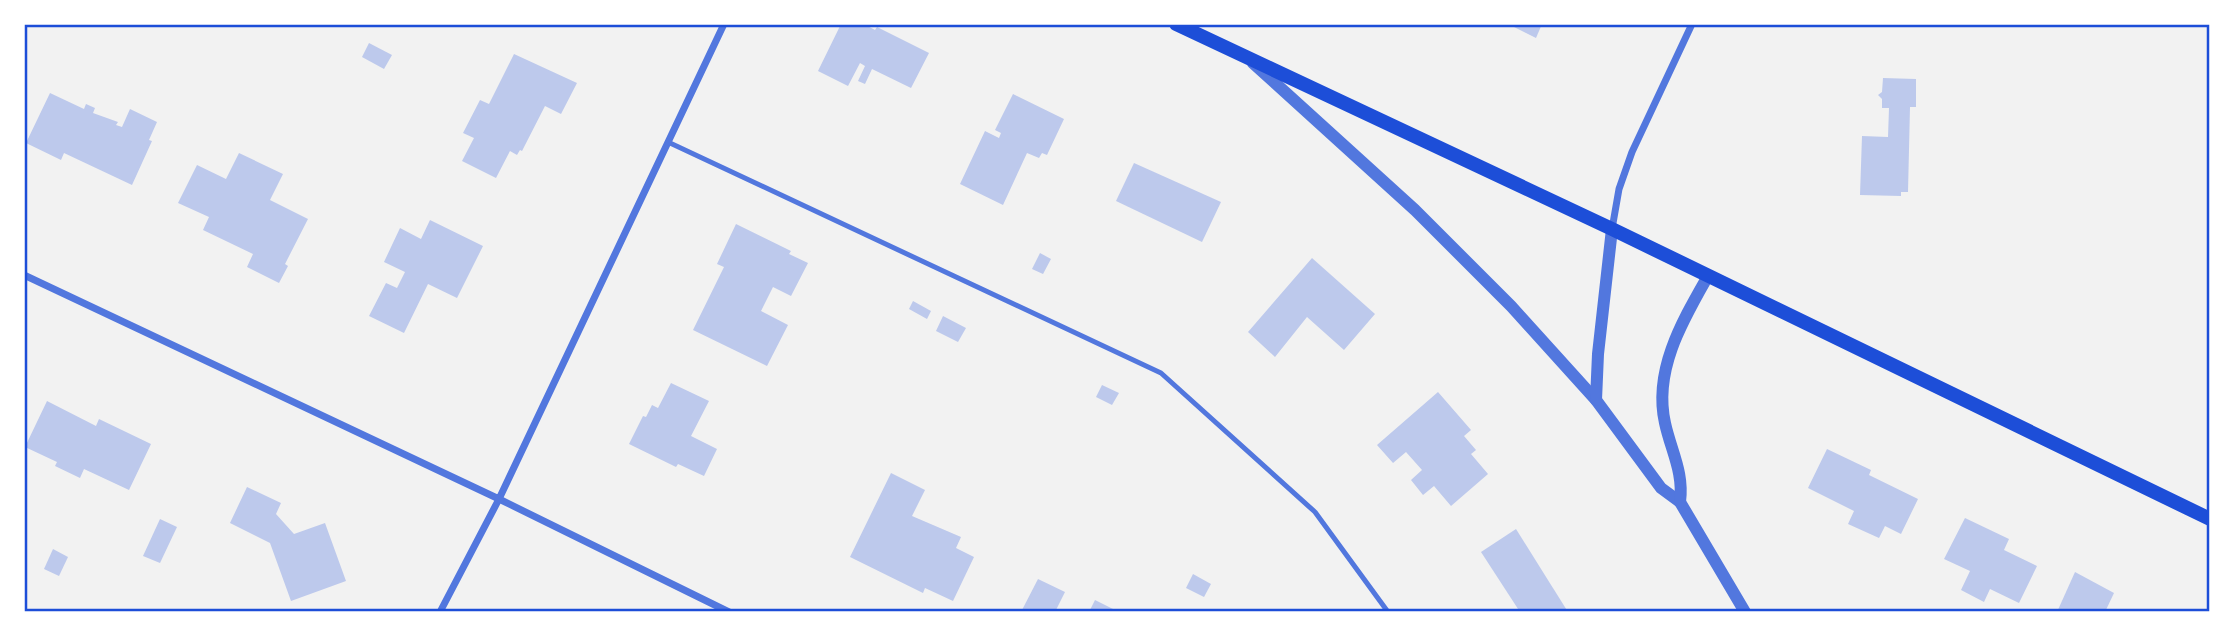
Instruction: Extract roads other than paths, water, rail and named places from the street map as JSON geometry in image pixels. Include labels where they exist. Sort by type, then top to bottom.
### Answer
[{"type":"main road","points":[[1176,24],[1612,229],[2210,519]]},
{"type":"street","points":[[440,611],[499,499],[670,143],[724,24]]},
{"type":"street","points":[[1595,400],[1612,229],[1619,189],[1632,152],[1692,24]]},
{"type":"street","points":[[1247,57],[1415,210],[1511,306],[1595,400],[1661,488],[1680,502],[1745,611]]},
{"type":"street","points":[[24,275],[499,499],[729,611]]},
{"type":"street","points":[[1680,502],[1681,477],[1665,424],[1662,400],[1668,359],[1685,318],[1708,276]]},
{"type":"lane","points":[[670,143],[1161,373],[1315,512],[1388,611]]}]
